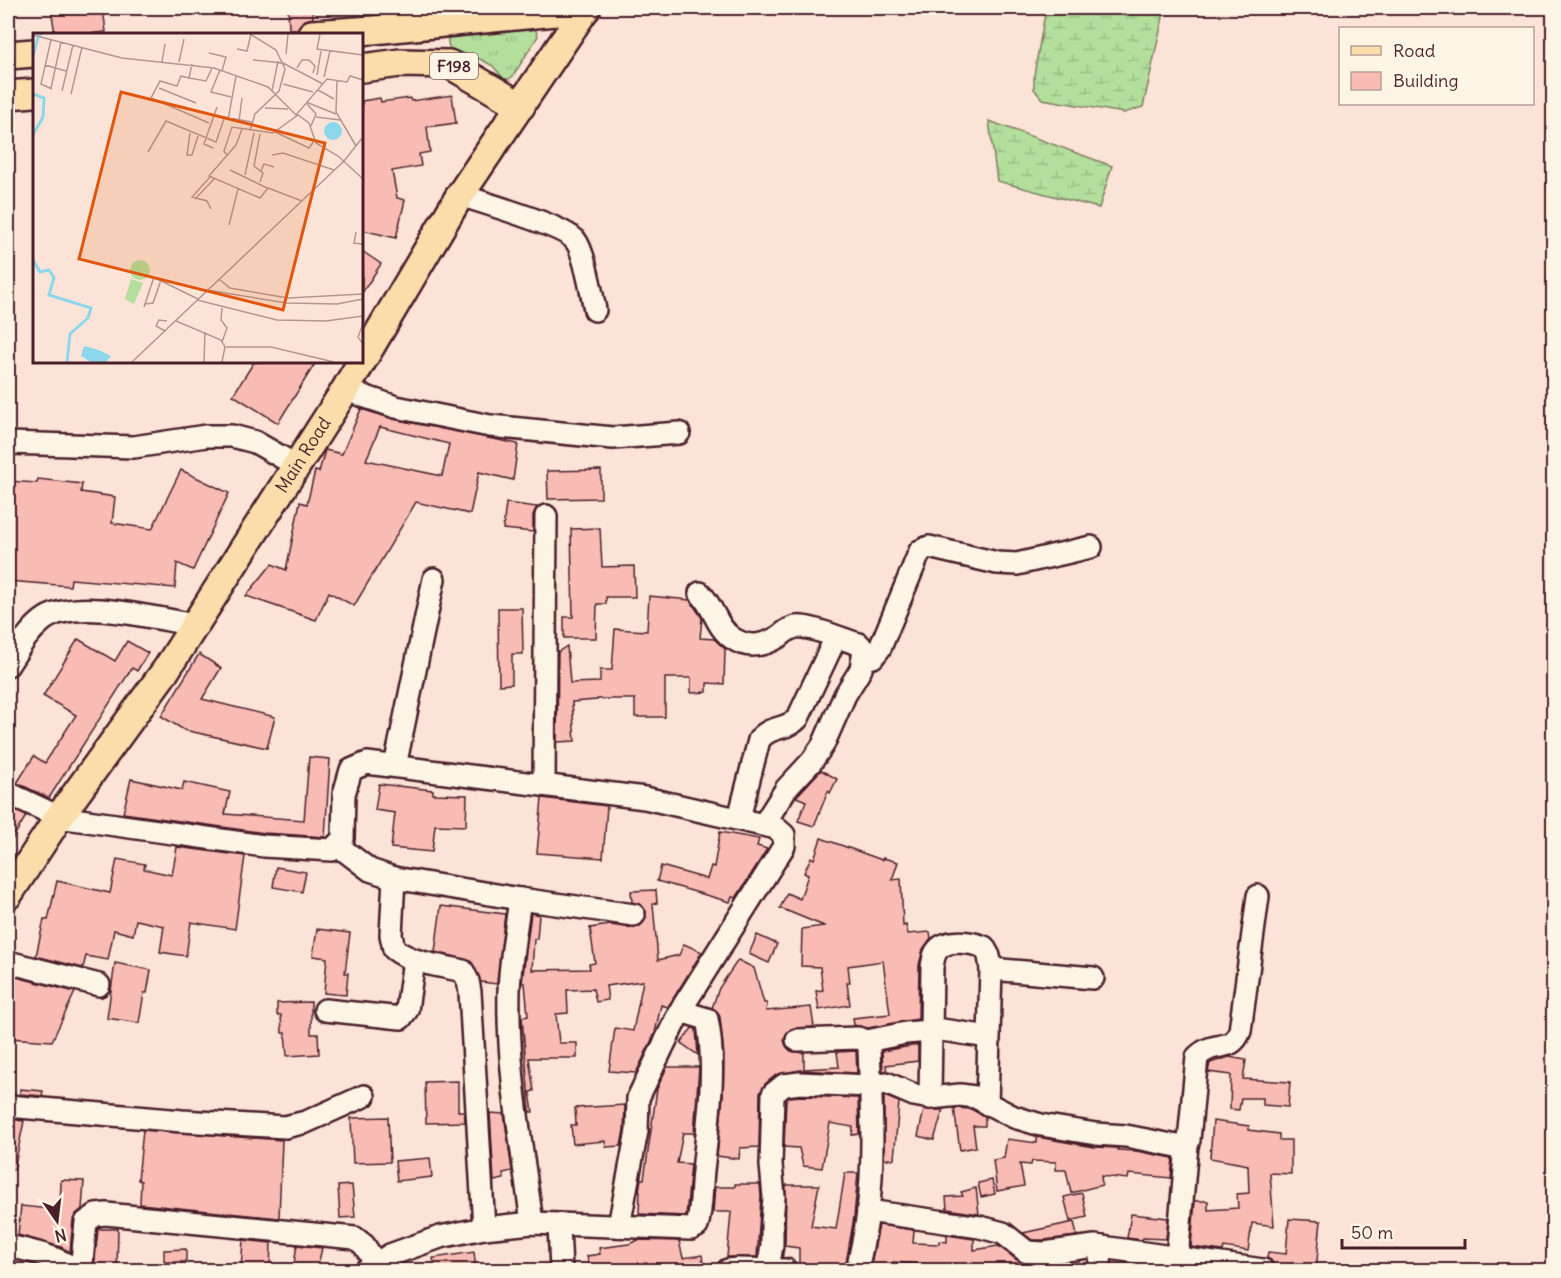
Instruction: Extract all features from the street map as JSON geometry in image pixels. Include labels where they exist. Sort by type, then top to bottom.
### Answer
[{"type":"main road","points":[[327,33],[586,8]]},
{"type":"main road","name":"Main Road","points":[[363,359],[460,195],[586,8]]},
{"type":"main road","points":[[370,67],[373,30]]},
{"type":"main road","points":[[8,55],[33,53]]},
{"type":"main road","name":"F198","points":[[370,67],[400,63],[449,64],[521,106]]},
{"type":"main road","points":[[8,95],[33,93]]},
{"type":"main road","name":"Main Road","points":[[8,895],[59,817],[166,670],[361,363]]},
{"type":"street","points":[[460,195],[549,226],[575,239],[581,251],[595,310]]},
{"type":"street","points":[[345,390],[396,407],[490,426],[613,438],[679,433]]},
{"type":"street","points":[[8,443],[135,447],[206,436],[232,436],[255,442],[297,466]]},
{"type":"street","points":[[544,785],[546,516]]},
{"type":"street","points":[[862,660],[873,657],[880,648],[920,551],[929,547],[997,562],[1017,564],[1091,547]]},
{"type":"street","points":[[395,766],[434,579]]},
{"type":"street","points":[[700,593],[709,602],[721,629],[745,645],[754,646],[766,643],[795,627],[805,627],[859,644],[864,650],[861,669],[845,694],[823,745],[812,761],[786,789],[764,824]]},
{"type":"street","points":[[8,665],[26,638],[42,621],[59,612],[79,609],[110,611],[195,625]]},
{"type":"street","points":[[739,818],[759,740],[764,733],[793,724],[798,718],[836,637]]},
{"type":"street","points":[[8,793],[59,817],[264,846],[332,850],[343,839],[344,794],[351,770],[367,763],[645,798],[776,828],[784,835],[784,846],[680,1011],[638,1098],[637,1131],[619,1226]]},
{"type":"street","points":[[337,845],[370,870],[394,878],[520,900],[634,915]]},
{"type":"street","points":[[394,878],[391,935],[394,949],[404,957],[463,971],[468,981],[484,1228]]},
{"type":"street","points":[[1177,1258],[1186,1145],[1189,1140],[1197,1058],[1213,1046],[1229,1045],[1237,1040],[1258,896]]},
{"type":"street","points":[[520,900],[509,990],[510,1027],[513,1081],[532,1224]]},
{"type":"street","points":[[930,1098],[934,954],[940,946],[950,943],[975,944],[984,946],[989,956],[991,969],[987,1104]]},
{"type":"street","points":[[325,1010],[400,1018],[407,1010],[414,960]]},
{"type":"street","points":[[8,962],[99,985]]},
{"type":"street","points":[[991,969],[1093,978]]},
{"type":"street","points":[[8,1246],[36,1251],[78,1270],[86,1222],[96,1215],[106,1214],[355,1238],[364,1245],[371,1267],[390,1255],[440,1237],[484,1228],[532,1224],[691,1229],[698,1223],[712,1061],[707,1019],[680,1011]]},
{"type":"street","points":[[797,1040],[858,1038],[867,1041],[897,1034],[942,1030],[989,1037]]},
{"type":"street","points":[[857,1270],[868,1211],[872,1157],[867,1041]]},
{"type":"street","points":[[768,1270],[772,1245],[771,1222],[774,1197],[771,1165],[773,1094],[784,1086],[800,1083],[870,1086],[886,1083],[914,1095],[930,1098],[960,1095],[975,1097],[1014,1117],[1041,1125],[1096,1134],[1126,1136],[1177,1146],[1186,1145]]},
{"type":"street","points":[[8,1106],[182,1121],[285,1127],[306,1122],[364,1096]]},
{"type":"street","points":[[868,1211],[980,1227],[1003,1233],[1027,1252],[1044,1253],[1095,1246],[1263,1270]]},
{"type":"street","points":[[559,1225],[561,1270]]},
{"type":"street","points":[[1099,1270],[1102,1247]]},
{"type":"street","points":[[735,1270],[786,1270]]},
{"type":"green space","points":[[1046,8],[1165,8],[1143,107],[1124,113],[1042,99],[1034,89],[1034,75]]},
{"type":"green space","points":[[531,26],[535,28],[538,36],[509,79],[504,79],[493,66],[482,60],[450,49],[448,44],[451,33]]},
{"type":"green space","points":[[989,121],[1112,166],[1099,208],[997,181]]},
{"type":"building","points":[[51,8],[103,8],[106,32],[55,33]]},
{"type":"building","points":[[288,8],[312,8],[313,18],[303,21],[297,29],[289,29]]},
{"type":"building","points":[[452,95],[456,123],[427,127],[430,152],[419,154],[421,166],[392,171],[397,198],[405,200],[396,238],[363,230],[363,101],[380,98],[381,102],[410,98],[411,101]]},
{"type":"building","points":[[363,252],[381,264],[363,291]]},
{"type":"building","points":[[253,363],[315,363],[278,423],[233,395]]},
{"type":"building","points":[[361,409],[393,419],[518,444],[513,480],[479,472],[470,514],[416,502],[354,606],[329,592],[316,620],[246,596],[272,564],[286,570],[300,502],[307,504],[315,471],[319,472],[325,450],[342,454]],"holes":[[[380,427],[449,444],[442,476],[366,460]]]},
{"type":"building","points":[[181,470],[229,493],[193,570],[177,563],[175,588],[71,579],[70,586],[8,581],[8,481],[37,483],[38,479],[82,484],[81,492],[115,497],[112,523],[152,529]]},
{"type":"building","points":[[601,470],[601,498],[548,499],[547,471]]},
{"type":"building","points":[[506,503],[537,507],[533,515],[533,532],[503,529]]},
{"type":"building","points":[[600,528],[602,567],[634,566],[635,597],[606,597],[606,604],[597,604],[596,638],[564,638],[564,617],[573,617],[571,529]]},
{"type":"building","points":[[649,596],[690,600],[702,618],[700,638],[714,639],[725,649],[724,684],[707,683],[707,692],[691,693],[691,678],[665,678],[665,717],[635,717],[635,699],[597,699],[572,702],[575,741],[557,742],[558,652],[567,646],[570,683],[600,682],[600,670],[612,670],[615,629],[647,631]]},
{"type":"building","points":[[498,608],[522,608],[523,654],[512,654],[512,684],[499,685]]},
{"type":"building","points":[[78,639],[115,661],[127,641],[148,653],[137,671],[132,668],[49,798],[17,783],[34,756],[45,763],[76,715],[43,696]]},
{"type":"building","points":[[199,654],[221,668],[202,699],[275,717],[267,748],[184,730],[161,716]]},
{"type":"building","points":[[309,757],[330,759],[325,837],[265,833],[123,813],[131,779],[182,790],[184,782],[230,792],[225,814],[304,820]]},
{"type":"building","points":[[821,770],[837,779],[830,793],[828,791],[814,826],[798,821],[806,801],[796,797]]},
{"type":"building","points":[[379,784],[433,790],[433,794],[467,795],[466,826],[435,825],[432,852],[391,848],[395,813],[375,810]]},
{"type":"building","points":[[542,798],[607,806],[603,858],[537,853]]},
{"type":"building","points":[[9,808],[26,816],[8,846],[8,810]]},
{"type":"building","points":[[720,832],[759,839],[757,846],[767,849],[736,898],[732,897],[730,902],[657,881],[661,866],[707,879],[711,866],[714,867]]},
{"type":"building","points":[[821,838],[882,860],[883,858],[898,862],[892,880],[901,879],[903,926],[906,925],[908,934],[930,932],[931,938],[923,949],[919,965],[918,1019],[868,1028],[854,1025],[853,1018],[890,1014],[883,961],[848,966],[850,983],[847,983],[850,1005],[819,1010],[816,991],[823,990],[820,967],[801,966],[802,929],[824,926],[780,908],[787,893],[800,899],[808,875],[804,873],[811,857],[814,859]]},
{"type":"building","points":[[177,847],[245,856],[235,929],[191,922],[186,956],[160,952],[164,926],[136,920],[133,935],[114,930],[108,960],[86,956],[83,968],[36,956],[44,919],[48,920],[57,881],[110,893],[117,859],[145,864],[144,869],[172,875]]},
{"type":"building","points":[[276,867],[306,872],[302,892],[273,887]]},
{"type":"building","points":[[656,890],[657,903],[653,904],[658,960],[679,955],[684,944],[702,952],[668,1007],[661,1005],[655,1033],[636,1073],[609,1071],[615,1028],[633,1031],[643,981],[606,986],[608,1000],[596,1002],[593,989],[567,990],[568,1013],[556,1014],[559,1043],[577,1043],[577,1058],[529,1058],[534,1091],[530,1092],[533,1112],[530,1112],[522,1017],[528,1016],[525,983],[522,983],[531,913],[539,915],[537,939],[534,939],[532,970],[590,969],[589,964],[595,963],[590,928],[610,925],[639,927],[646,917],[646,911],[641,905],[632,902],[631,891]]},
{"type":"building","points":[[441,906],[505,914],[497,984],[481,982],[470,961],[435,952]]},
{"type":"building","points":[[317,929],[350,933],[345,973],[348,973],[346,995],[324,993],[327,958],[313,956]]},
{"type":"building","points":[[757,935],[777,944],[769,963],[749,954]]},
{"type":"building","points":[[738,960],[754,968],[764,1003],[767,1003],[766,1011],[811,1007],[814,1027],[791,1029],[784,1040],[791,1051],[804,1053],[804,1069],[839,1067],[837,1052],[856,1051],[857,1073],[800,1070],[776,1075],[765,1084],[760,1093],[759,1147],[740,1148],[739,1159],[717,1156],[724,1056],[720,1017],[712,1008],[719,988]]},
{"type":"building","points":[[115,963],[151,970],[139,1023],[107,1018]]},
{"type":"building","points":[[8,975],[75,992],[52,1041],[8,1038]]},
{"type":"building","points":[[311,1002],[311,1034],[318,1034],[319,1054],[287,1056],[285,1033],[282,1033],[281,1015],[277,1015],[277,1003]]},
{"type":"building","points":[[692,1028],[696,1029],[698,1055],[681,1043]]},
{"type":"building","points":[[918,1045],[918,1061],[886,1065],[887,1071],[883,1071],[882,1051]]},
{"type":"building","points":[[1229,1057],[1246,1060],[1243,1079],[1290,1082],[1288,1107],[1263,1105],[1263,1098],[1241,1098],[1239,1110],[1230,1109],[1231,1075],[1208,1072],[1210,1063]]},
{"type":"building","points":[[667,1067],[699,1067],[694,1133],[683,1133],[677,1163],[691,1164],[686,1216],[639,1214],[639,1191],[641,1179],[644,1179],[657,1089]]},
{"type":"building","points":[[458,1081],[458,1111],[464,1111],[465,1122],[426,1123],[425,1082]]},
{"type":"building","points":[[20,1089],[43,1091],[42,1096],[20,1094]]},
{"type":"building","points":[[884,1096],[899,1102],[894,1159],[884,1159]]},
{"type":"building","points":[[789,1097],[858,1098],[859,1134],[852,1135],[853,1127],[830,1123],[822,1168],[803,1166],[799,1148],[784,1147],[786,1100]]},
{"type":"building","points":[[625,1105],[621,1146],[606,1147],[605,1141],[573,1144],[571,1125],[576,1125],[575,1108]]},
{"type":"building","points":[[954,1108],[971,1109],[985,1117],[985,1126],[973,1126],[976,1147],[960,1150]]},
{"type":"building","points":[[924,1110],[943,1110],[934,1140],[918,1136]]},
{"type":"building","points":[[490,1113],[504,1114],[512,1171],[503,1173],[504,1179],[494,1181]]},
{"type":"building","points":[[388,1117],[390,1162],[353,1163],[351,1118]]},
{"type":"building","points":[[8,1119],[24,1121],[14,1170],[8,1169]]},
{"type":"building","points":[[1213,1121],[1249,1126],[1249,1130],[1279,1134],[1279,1140],[1291,1140],[1291,1174],[1270,1173],[1274,1226],[1252,1223],[1248,1251],[1224,1247],[1223,1251],[1191,1247],[1195,1201],[1208,1201],[1208,1210],[1238,1208],[1237,1194],[1249,1193],[1248,1165],[1210,1158]]},
{"type":"building","points":[[143,1130],[282,1140],[279,1218],[140,1204],[141,1181],[138,1180]]},
{"type":"building","points":[[1037,1137],[1173,1158],[1171,1178],[1129,1174],[1128,1179],[1101,1176],[1102,1185],[1071,1193],[1066,1170],[1056,1170],[1056,1162],[1032,1161],[1031,1165],[1020,1164],[1024,1186],[997,1191],[993,1160],[1004,1158],[1007,1139],[1037,1143]]},
{"type":"building","points":[[430,1158],[432,1177],[397,1181],[395,1161]]},
{"type":"building","points":[[845,1173],[858,1173],[854,1217],[845,1270],[799,1269],[799,1248],[785,1246],[786,1185],[819,1185],[811,1226],[836,1229]]},
{"type":"building","points":[[61,1180],[84,1181],[82,1209],[73,1220],[70,1252],[61,1247],[18,1235],[21,1206],[60,1210]]},
{"type":"building","points":[[992,1180],[995,1194],[981,1197],[978,1183]]},
{"type":"building","points":[[735,1184],[760,1184],[757,1257],[727,1257],[731,1212],[713,1212],[715,1187],[735,1187]]},
{"type":"building","points":[[352,1185],[355,1217],[340,1218],[338,1186]]},
{"type":"building","points":[[976,1188],[979,1214],[947,1209],[946,1197],[963,1196],[961,1192]]},
{"type":"building","points":[[1082,1193],[1087,1217],[1070,1221],[1064,1197]]},
{"type":"building","points":[[1131,1214],[1168,1218],[1166,1239],[1127,1238]]},
{"type":"building","points":[[1289,1219],[1321,1221],[1316,1270],[1275,1269],[1271,1260],[1267,1258],[1268,1252],[1286,1254]]},
{"type":"building","points":[[1074,1222],[1077,1236],[1032,1240],[1023,1233]]},
{"type":"building","points":[[879,1225],[914,1230],[913,1243],[939,1244],[939,1241],[947,1242],[947,1235],[974,1239],[974,1250],[998,1246],[1026,1265],[1047,1265],[1048,1270],[918,1270],[918,1264],[893,1262],[891,1270],[870,1270]]},
{"type":"building","points":[[98,1229],[118,1229],[117,1270],[94,1270]]},
{"type":"building","points":[[243,1240],[271,1243],[270,1270],[241,1269]]},
{"type":"building","points":[[638,1240],[679,1241],[683,1258],[702,1255],[704,1270],[602,1270],[602,1266],[589,1268],[587,1256],[600,1254],[599,1248],[629,1244]]},
{"type":"building","points":[[297,1245],[322,1248],[317,1270],[293,1270]]},
{"type":"building","points":[[186,1249],[186,1262],[164,1262],[164,1250]]},
{"type":"building","points":[[474,1252],[476,1270],[436,1270],[433,1258]]}]
